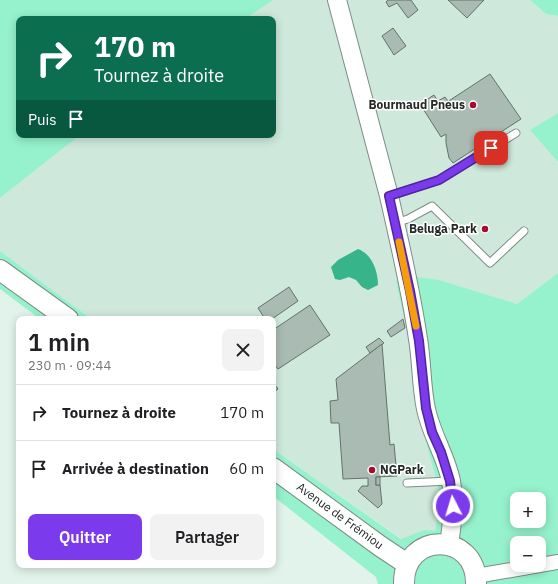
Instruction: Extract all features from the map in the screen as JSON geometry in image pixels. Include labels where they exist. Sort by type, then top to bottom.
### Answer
[{"type":"main road","points":[[0,270],[64,316]]},
{"type":"main road","name":"Avenue de Frémiou","points":[[276,470],[380,546],[408,564]]},
{"type":"main road","points":[[404,584],[404,573],[415,554],[425,547],[437,544],[449,545],[460,549],[468,557],[473,566],[476,580]]},
{"type":"street","points":[[337,0],[389,196],[410,291],[419,341],[426,408],[432,432],[441,452],[450,481],[453,506],[449,545]]},
{"type":"street","points":[[476,580],[558,562]]},
{"type":"lane","points":[[389,196],[439,180],[516,132]]},
{"type":"lane","points":[[395,223],[408,219],[432,206],[490,263],[524,231]]},
{"type":"lane","points":[[407,483],[450,481]]},
{"type":"shaded area","points":[[0,0],[273,0],[249,16],[16,16],[16,138],[76,138],[0,198]]},
{"type":"shaded area","points":[[273,0],[530,0],[546,14],[558,16],[558,113],[530,130],[558,162],[558,273],[517,304],[439,280],[409,340],[417,408],[441,498],[435,532],[424,530],[402,539],[276,451],[276,316],[87,316],[0,251],[0,198],[76,138],[276,138],[276,16],[249,16]]},
{"type":"shaded area","points":[[530,0],[558,0],[558,16],[546,14]]},
{"type":"shaded area","points":[[558,113],[558,162],[530,130]]},
{"type":"shaded area","points":[[358,249],[367,255],[377,274],[378,285],[368,290],[362,287],[356,280],[349,277],[340,280],[335,279],[331,267],[338,260]]},
{"type":"shaded area","points":[[0,251],[87,316],[36,316],[0,289]]},
{"type":"shaded area","points":[[558,273],[558,584],[378,584],[376,577],[276,498],[276,451],[401,539],[424,530],[435,531],[441,498],[417,408],[409,340],[396,281],[416,277],[439,280],[517,304]]},
{"type":"building","points":[[388,0],[411,0],[418,10],[408,18],[397,3],[389,7],[386,2]]},
{"type":"building","points":[[448,0],[484,0],[467,18]]},
{"type":"building","points":[[393,28],[406,46],[394,55],[382,36]]},
{"type":"building","points":[[490,74],[521,119],[453,163],[449,158],[446,134],[441,137],[420,104],[434,95],[441,106]]},
{"type":"building","points":[[445,97],[448,101],[441,106],[438,101]]},
{"type":"building","points":[[289,287],[298,301],[276,316],[263,316],[258,308]]},
{"type":"building","points":[[310,305],[330,335],[278,369],[276,367],[276,328]]},
{"type":"building","points":[[403,319],[405,328],[391,337],[387,331]]},
{"type":"building","points":[[379,338],[384,343],[370,353],[366,347]]},
{"type":"building","points":[[382,344],[390,445],[394,444],[397,476],[376,477],[376,485],[380,485],[382,504],[378,508],[358,491],[362,486],[368,486],[368,478],[343,479],[339,423],[331,423],[330,401],[338,400],[336,379]]},
{"type":"building","points":[[376,477],[380,477],[380,485],[376,485]]},
{"type":"slow traffic","points":[[399,242],[416,326]]},
{"type":"place","name":"Bourmaud Pneus","points":[[473,105]]},
{"type":"place","name":"Beluga Park","points":[[485,229]]},
{"type":"place","name":"NGPark","points":[[372,470]]},
{"type":"route","points":[[453,506],[450,481],[441,452],[432,432],[426,408],[419,341],[410,291],[389,196],[439,180],[491,148]]}]
